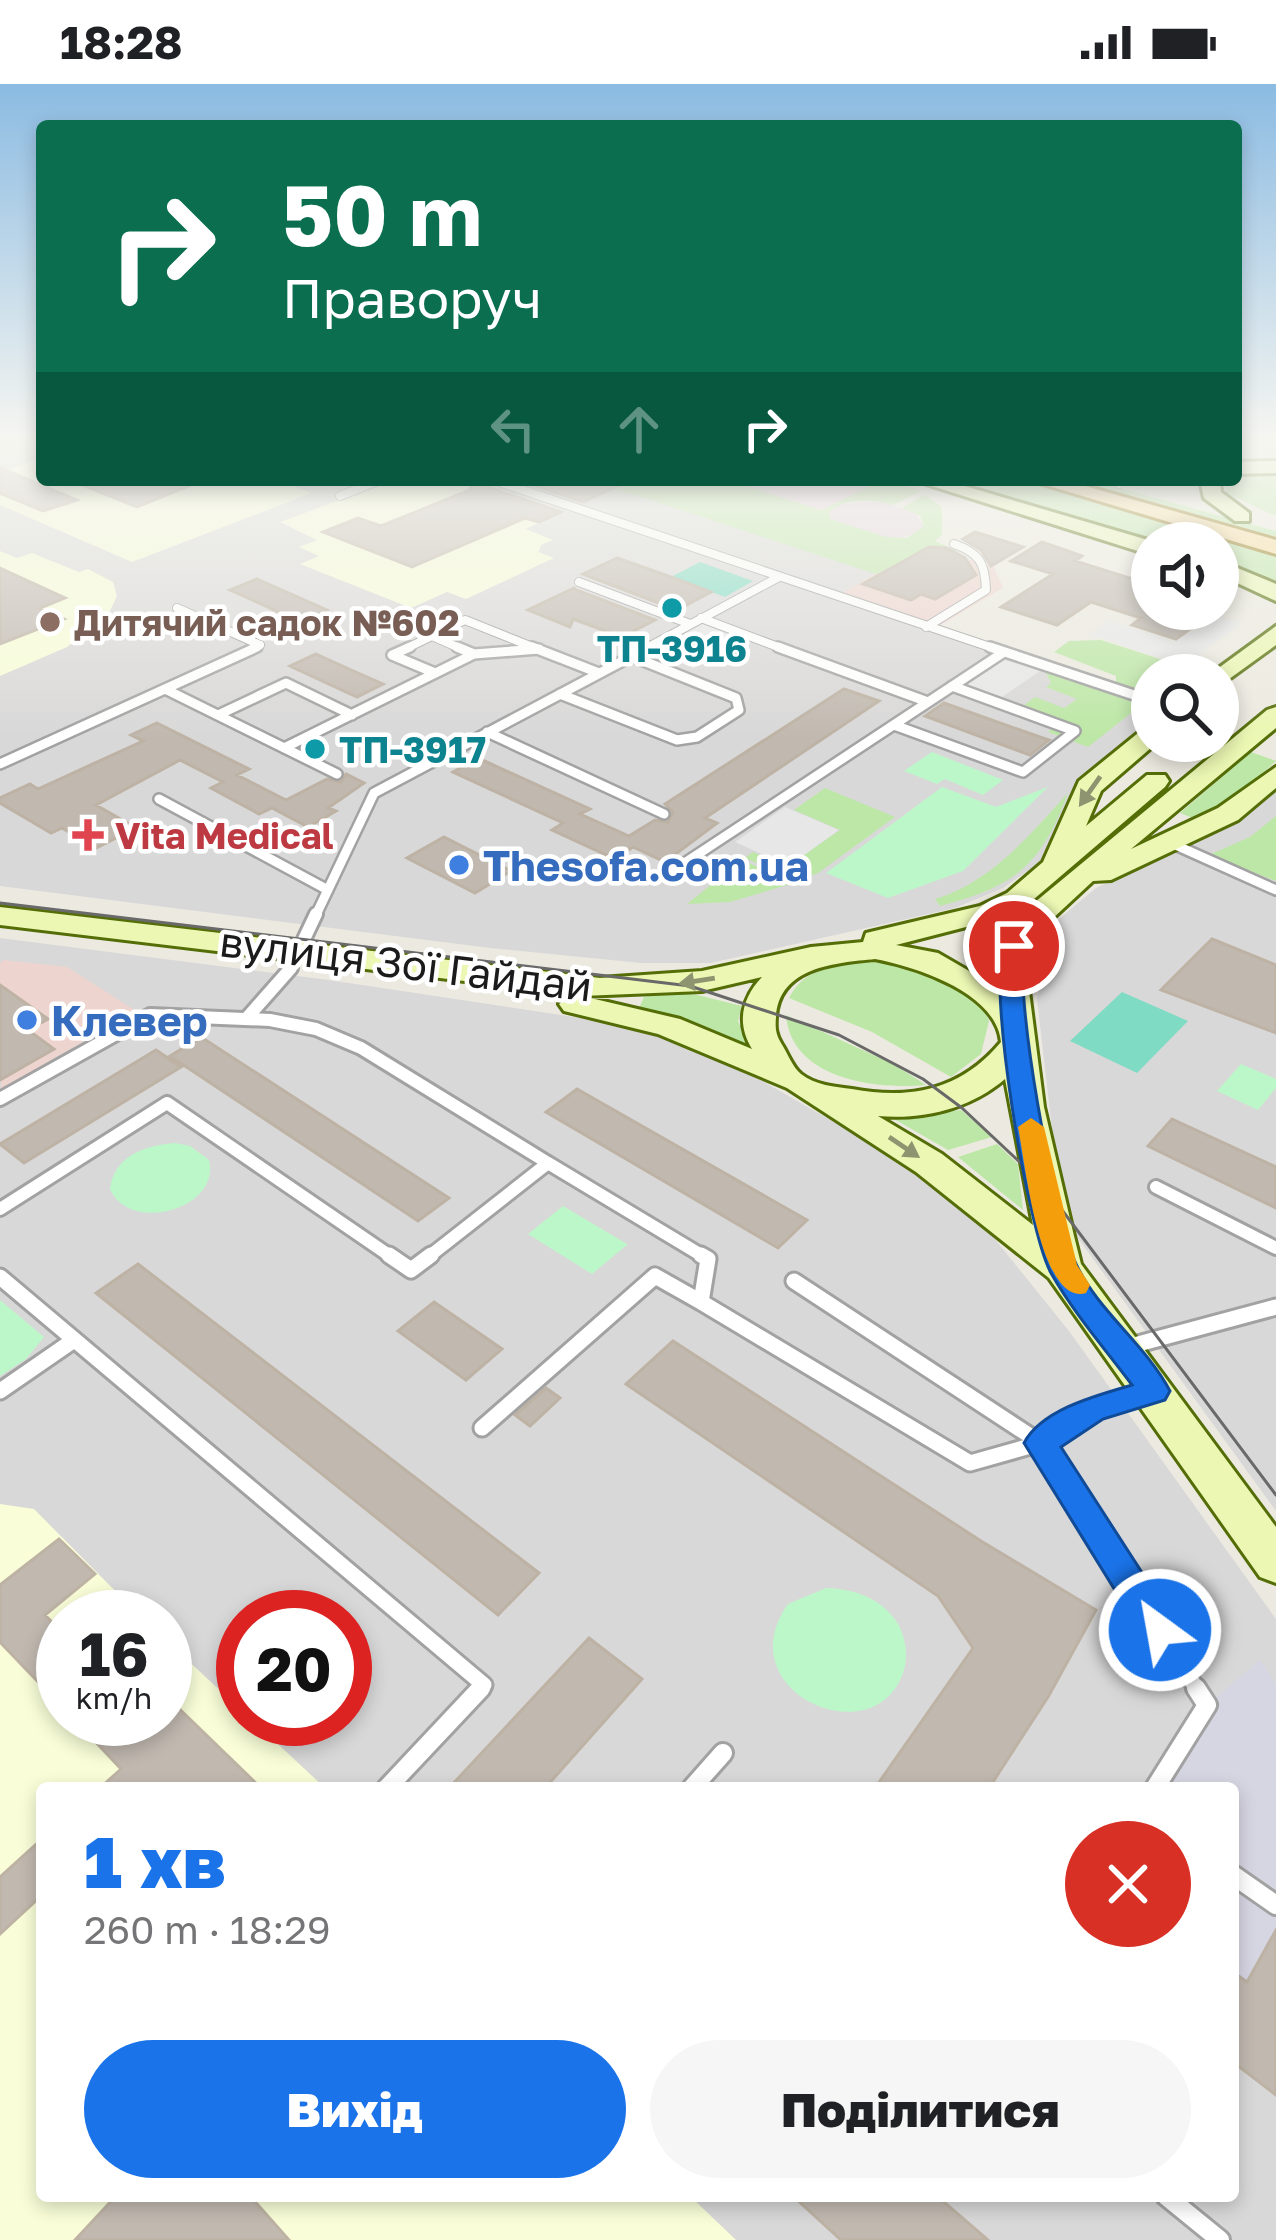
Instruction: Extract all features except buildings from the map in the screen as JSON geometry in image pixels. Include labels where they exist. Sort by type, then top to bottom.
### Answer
[{"type":"main road","points":[[1246,539],[1276,547]]},
{"type":"main road","points":[[1239,574],[1276,594]]},
{"type":"main road","points":[[1239,663],[1276,633]]},
{"type":"main road","points":[[1239,714],[1276,685]]},
{"type":"main road","points":[[1059,879],[1276,715]]},
{"type":"main road","points":[[1059,879],[1089,788],[1131,752]]},
{"type":"main road","points":[[1063,1268],[1036,1163],[1009,960],[1059,879],[1184,762]]},
{"type":"main road","points":[[1276,775],[1228,814],[1171,843],[1059,879],[990,912],[822,953],[786,971],[760,1000],[756,1022],[762,1046],[795,1082],[929,1163],[1063,1268],[1276,1563]]},
{"type":"main road","name":"вулиця Зої Гайдай","points":[[0,916],[626,1013],[698,1037],[795,1082]]},
{"type":"main road","name":"вулиця Зої Гайдай","points":[[0,931],[600,988],[702,981],[822,953]]},
{"type":"main road","points":[[822,953],[894,950],[938,962],[986,989],[1016,1035]]},
{"type":"main road","points":[[795,1082],[865,1104],[922,1105],[969,1091],[990,1077],[1016,1035]]},
{"type":"lane","points":[[666,539],[1131,694]]},
{"type":"lane","points":[[926,627],[986,590],[988,580],[976,552],[954,544]]},
{"type":"lane","points":[[246,1019],[295,960],[374,793],[779,577]]},
{"type":"lane","points":[[579,582],[690,624]]},
{"type":"lane","points":[[1,762],[260,645],[177,608]]},
{"type":"lane","points":[[701,618],[928,702]]},
{"type":"lane","points":[[435,674],[392,655],[465,620],[599,673]]},
{"type":"lane","points":[[431,636],[474,654]]},
{"type":"lane","points":[[284,748],[474,654],[539,649]]},
{"type":"lane","points":[[680,866],[1004,652]]},
{"type":"lane","points":[[560,694],[676,740],[697,737],[739,710],[736,698],[631,656]]},
{"type":"lane","points":[[218,715],[286,683],[352,715]]},
{"type":"lane","points":[[894,724],[1022,772],[1075,731],[952,686]]},
{"type":"lane","points":[[165,689],[337,774]]},
{"type":"lane","points":[[487,733],[664,814]]},
{"type":"lane","points":[[360,786],[374,793]]},
{"type":"lane","points":[[159,800],[328,890]]},
{"type":"lane","points":[[705,832],[721,839]]},
{"type":"lane","points":[[1171,843],[1276,890]]},
{"type":"lane","points":[[0,1099],[151,1015],[178,1012],[329,1033],[708,1259],[701,1302]]},
{"type":"lane","points":[[0,1209],[167,1103],[412,1270],[548,1163]]},
{"type":"lane","points":[[1156,1187],[1276,1248]]},
{"type":"lane","points":[[482,1428],[655,1276],[970,1463],[1041,1443],[1092,1410],[1154,1391]]},
{"type":"lane","points":[[0,1277],[484,1685],[392,1782]]},
{"type":"lane","points":[[794,1281],[1041,1443],[1207,1705],[1159,1782]]},
{"type":"lane","points":[[1123,1348],[1275,1308]]},
{"type":"lane","points":[[0,1391],[74,1340]]},
{"type":"lane","points":[[697,1782],[723,1754]]},
{"type":"lane","points":[[1239,1879],[1276,1906]]},
{"type":"lane","points":[[1173,2202],[1220,2240]]},
{"type":"shaded area","points":[[0,539],[904,539],[926,546],[844,594],[1131,691],[1131,737],[1089,771],[1070,801],[1056,843],[1036,865],[1003,888],[955,908],[711,963],[641,963],[0,886]]},
{"type":"shaded area","points":[[78,539],[193,539],[132,562]]},
{"type":"shaded area","points":[[550,539],[553,540],[541,545],[539,552],[554,558],[466,599],[447,592],[411,608],[300,564],[319,556],[299,547],[317,540]]},
{"type":"shaded area","points":[[926,546],[994,567],[1003,588],[939,626],[842,593]]},
{"type":"shaded area","name":"Дитячий садок №602","points":[[0,551],[17,558],[32,553],[79,572],[88,569],[113,582],[117,596],[109,613],[67,647],[0,676]]},
{"type":"shaded area","points":[[1109,620],[1176,642],[1192,630],[1232,630],[1200,654],[1148,654],[1089,634]]},
{"type":"shaded area","points":[[705,622],[748,637],[694,668],[652,652]]},
{"type":"shaded area","points":[[1003,658],[1040,671],[999,699],[962,685]]},
{"type":"shaded area","points":[[932,752],[1003,780],[983,795],[945,779],[937,784],[904,771]]},
{"type":"shaded area","points":[[942,787],[996,807],[1048,787],[963,871],[888,898],[826,873]]},
{"type":"shaded area","points":[[1276,789],[1276,1511],[1062,1216],[1037,999],[1048,938],[1060,918],[1096,888],[1250,813]]},
{"type":"shaded area","points":[[785,807],[839,830],[789,866],[735,842]]},
{"type":"shaded area","points":[[0,938],[329,980],[640,1027],[733,1064],[893,1156],[974,1213],[1069,1331],[1276,1619],[1276,2240],[0,2240]]},
{"type":"shaded area","points":[[0,963],[67,967],[136,1011],[1,1089]]},
{"type":"shaded area","points":[[1241,1064],[1276,1079],[1276,1088],[1258,1110],[1217,1091]]},
{"type":"shaded area","points":[[153,1146],[190,1146],[209,1160],[209,1177],[201,1192],[188,1203],[153,1213],[120,1203],[110,1189],[124,1160]]},
{"type":"shaded area","points":[[563,1206],[628,1244],[592,1274],[528,1234]]},
{"type":"shaded area","points":[[0,1300],[44,1337],[26,1359],[0,1376]]},
{"type":"shaded area","points":[[0,1504],[34,1509],[114,1590],[36,1590],[36,1746],[192,1746],[192,1664],[216,1687],[216,1746],[280,1746],[319,1782],[36,1782],[36,2202],[696,2202],[736,2240],[0,2240]]},
{"type":"shaded area","points":[[826,1588],[876,1601],[892,1615],[903,1637],[906,1658],[901,1678],[884,1700],[861,1711],[835,1711],[809,1702],[788,1685],[775,1663],[774,1635],[788,1604]]},
{"type":"shaded area","points":[[1260,1660],[1276,1684],[1276,1959],[1247,1982],[1239,1976],[1239,1782],[1159,1782],[1207,1705]]},
{"type":"green space","points":[[768,539],[938,539],[935,541],[958,552],[912,557],[876,574]]},
{"type":"green space","points":[[1239,542],[1276,552],[1276,583],[1239,569]]},
{"type":"green space","points":[[700,562],[753,581],[725,597],[671,577]]},
{"type":"green space","points":[[1101,640],[1144,654],[1131,654],[1131,689],[1116,684],[1116,676],[1054,652],[1069,641]]},
{"type":"green space","points":[[1045,671],[1131,701],[1131,713],[1088,747],[1048,732],[1059,723],[1020,708],[1035,697],[1064,708],[1077,699],[1046,687],[1051,683]]},
{"type":"green space","points":[[1251,752],[1276,761],[1237,797],[1200,821],[1180,813]]},
{"type":"green space","points":[[825,788],[895,817],[818,873],[798,881],[745,858],[753,852],[786,867],[840,830],[794,810]]},
{"type":"green space","points":[[1068,793],[1047,839],[1022,869],[988,890],[940,906],[935,899],[991,869]]},
{"type":"green space","points":[[1276,816],[1276,881],[1209,855],[1250,837]]},
{"type":"green space","points":[[742,860],[794,883],[730,902],[687,904]]},
{"type":"green space","points":[[867,959],[938,974],[969,993],[989,1021],[981,1054],[951,1077],[872,1032],[789,998],[812,974]]},
{"type":"green space","points":[[681,991],[742,1006],[738,1021],[750,1046],[638,1010],[644,997]]},
{"type":"green space","points":[[1122,992],[1188,1021],[1137,1073],[1070,1041]]},
{"type":"green space","points":[[786,1015],[895,1065],[926,1085],[861,1082],[819,1067],[791,1037]]},
{"type":"green space","points":[[961,1110],[992,1137],[948,1150],[894,1119]]},
{"type":"green space","points":[[997,1144],[1018,1164],[1023,1210],[958,1157]]},
{"type":"tram line","points":[[0,903],[690,986],[839,1035],[923,1079],[962,1108],[1041,1182],[1276,1495]]},
{"type":"slow traffic","points":[[1031,1127],[1063,1268],[1075,1285]]},
{"type":"place","name":"ТП-3916","points":[[672,608]]},
{"type":"place","name":"Дитячий садок №602","points":[[50,622]]},
{"type":"place","name":"ТП-3917","points":[[315,749]]},
{"type":"place","name":"Vita Medical","points":[[88,835]]},
{"type":"place","name":"Thesofa.com.ua","points":[[459,865]]},
{"type":"place","name":"Клевер","points":[[27,1020]]},
{"type":"route","points":[[1014,946],[1009,960],[1017,1043],[1036,1163],[1063,1268],[1154,1391],[1092,1410],[1041,1443],[1160,1630]]}]
